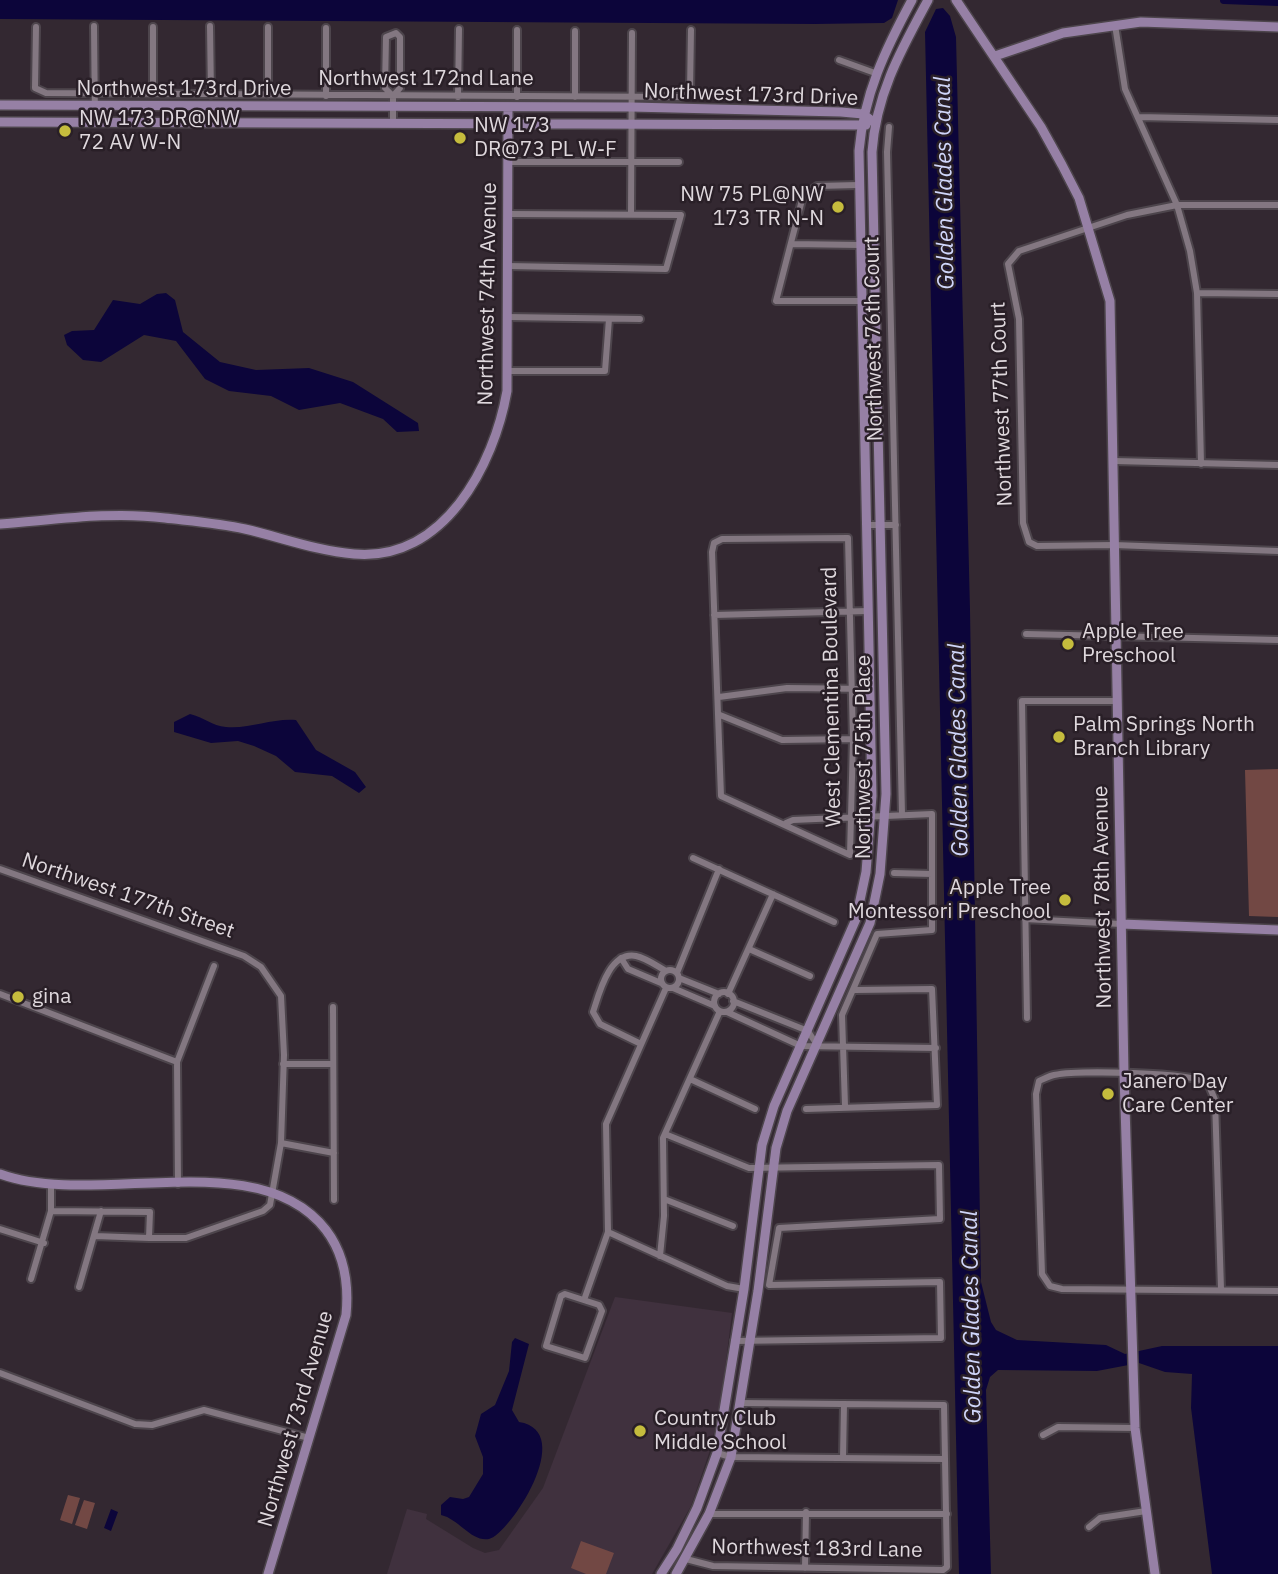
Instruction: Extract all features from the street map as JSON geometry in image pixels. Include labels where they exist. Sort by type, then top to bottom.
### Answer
[{"type":"street","name":"Northwest 75th Place","points":[[661,1574],[697,1508],[718,1453],[744,1289],[757,1168],[774,1106],[856,919],[866,872],[872,816],[858,185],[861,126],[875,73],[912,0]]},
{"type":"street","name":"Northwest 75th Place","points":[[676,1574],[709,1514],[731,1457],[772,1168],[787,1111],[870,923],[880,874],[885,815],[872,152],[875,123],[894,62],[928,0]]},
{"type":"street","name":"Northwest 78th Avenue","points":[[958,1],[1057,156],[1079,198],[1110,300],[1114,634],[1132,1350],[1135,1428],[1155,1574]]},
{"type":"street","points":[[995,56],[1063,33],[1141,22],[1278,27]]},
{"type":"street","points":[[1115,25],[1125,89],[1177,205],[1197,293],[1201,464]]},
{"type":"street","points":[[94,26],[94,122]]},
{"type":"street","points":[[211,26],[211,95]]},
{"type":"street","name":"Northwest 172nd Lane","points":[[36,27],[35,88],[46,93],[575,97],[632,102],[682,97],[690,92],[691,30]]},
{"type":"street","points":[[153,27],[153,94]]},
{"type":"street","points":[[268,27],[268,95]]},
{"type":"street","points":[[326,28],[326,96]]},
{"type":"street","points":[[458,97],[459,29]]},
{"type":"street","points":[[517,30],[517,97]]},
{"type":"street","points":[[575,31],[575,97]]},
{"type":"street","points":[[393,96],[385,88],[386,37],[389,33],[396,33],[400,37],[400,89],[393,96],[393,124]]},
{"type":"street","points":[[631,214],[632,33]]},
{"type":"street","points":[[839,60],[875,73]]},
{"type":"street","name":"Northwest 173rd Drive","points":[[0,105],[508,107],[632,102],[863,114],[875,123]]},
{"type":"street","name":"Northwest 74th Avenue","points":[[0,524],[99,516],[160,517],[241,528],[355,554],[409,545],[453,511],[469,491],[491,450],[502,418],[508,371],[508,107]]},
{"type":"street","points":[[1139,117],[1278,120]]},
{"type":"street","name":"Northwest 173rd Drive","points":[[0,122],[861,126],[875,123]]},
{"type":"street","name":"Northwest 76th Court","points":[[889,127],[887,152],[902,814]]},
{"type":"street","points":[[872,152],[887,152]]},
{"type":"street","points":[[509,162],[679,162]]},
{"type":"street","points":[[858,185],[817,186],[803,196],[776,301],[874,301]]},
{"type":"street","points":[[1088,227],[1127,215],[1177,205],[1278,205]]},
{"type":"street","points":[[508,214],[681,215],[666,269],[508,266]]},
{"type":"street","name":"Northwest 77th Court","points":[[1088,227],[1019,251],[1008,264],[1018,310],[1023,523],[1029,542],[1037,546],[1114,545]]},
{"type":"street","points":[[791,244],[860,245]]},
{"type":"street","points":[[1197,293],[1278,295]]},
{"type":"street","points":[[508,317],[640,319]]},
{"type":"street","points":[[508,371],[605,371],[609,319]]},
{"type":"street","points":[[1114,461],[1278,465]]},
{"type":"street","points":[[866,525],[897,524]]},
{"type":"street","name":"West Clementina Boulevard","points":[[714,615],[713,543],[722,540],[848,538],[853,739],[850,855],[786,823]]},
{"type":"street","points":[[1114,545],[1278,551]]},
{"type":"street","points":[[845,1106],[842,1015],[877,934],[933,930],[932,814],[853,816],[793,820],[786,823],[721,796],[720,715],[714,615],[868,611],[875,615],[882,633]]},
{"type":"street","points":[[1026,634],[1278,640]]},
{"type":"street","points":[[719,698],[788,688],[870,689]]},
{"type":"street","points":[[1027,1018],[1022,701],[1116,701]]},
{"type":"street","points":[[720,715],[782,740],[853,739]]},
{"type":"street","points":[[694,858],[834,922]]},
{"type":"street","name":"Northwest 177th Street","points":[[0,869],[244,956],[261,967],[281,996],[283,1065]]},
{"type":"street","points":[[584,1300],[608,1233],[606,1124],[667,986],[678,976],[719,869]]},
{"type":"street","points":[[894,873],[932,874]]},
{"type":"street","points":[[728,993],[773,894]]},
{"type":"street","points":[[1026,919],[1278,930]]},
{"type":"street","points":[[749,949],[810,976]]},
{"type":"street","points":[[641,1044],[595,1019],[593,1012],[610,970],[621,958],[635,956],[719,994],[728,993]]},
{"type":"street","points":[[621,958],[628,969],[802,1046],[936,1048]]},
{"type":"street","points":[[178,1184],[177,1062],[214,966]]},
{"type":"street","points":[[666,971],[660,978],[667,986]]},
{"type":"street","points":[[806,1109],[937,1105],[932,989],[855,990]]},
{"type":"street","points":[[728,993],[733,1000],[808,1031],[817,1045]]},
{"type":"street","points":[[0,994],[177,1062]]},
{"type":"street","points":[[719,994],[715,999],[720,1010]]},
{"type":"street","points":[[660,1256],[665,1134],[720,1010],[733,1000]]},
{"type":"street","points":[[333,1007],[334,1200]]},
{"type":"street","points":[[94,1236],[186,1238],[263,1211],[270,1205],[274,1191],[281,1143],[283,1065],[333,1064]]},
{"type":"street","points":[[1221,1289],[1215,1100],[1208,1083],[1194,1078],[1124,1074],[1053,1075],[1039,1081],[1036,1094],[1042,1274],[1050,1286],[1278,1291]]},
{"type":"street","points":[[690,1079],[755,1109]]},
{"type":"street","points":[[665,1134],[749,1168],[939,1165],[940,1219],[779,1228],[769,1285],[940,1282],[941,1338],[748,1343],[734,1341]]},
{"type":"street","points":[[281,1143],[334,1153]]},
{"type":"street","name":"Northwest 73rd Avenue","points":[[0,1174],[51,1184],[254,1185],[300,1204],[329,1234],[344,1265],[347,1306],[268,1574]]},
{"type":"street","points":[[32,1279],[51,1211],[51,1184]]},
{"type":"street","points":[[664,1199],[733,1226]]},
{"type":"street","points":[[51,1211],[150,1212],[149,1238]]},
{"type":"street","points":[[79,1287],[101,1211]]},
{"type":"street","points":[[0,1229],[44,1243]]},
{"type":"street","points":[[608,1233],[727,1286],[744,1289]]},
{"type":"street","points":[[565,1294],[584,1300],[599,1305],[602,1311],[587,1357],[580,1359],[548,1349],[545,1343],[561,1296],[565,1294]]},
{"type":"street","points":[[0,1373],[135,1424],[152,1425],[204,1410],[309,1438]]},
{"type":"street","points":[[709,1514],[947,1514],[944,1405],[740,1403]]},
{"type":"street","points":[[844,1404],[844,1458]]},
{"type":"street","points":[[1043,1435],[1058,1427],[1135,1428]]},
{"type":"street","points":[[718,1453],[731,1457],[946,1459]]},
{"type":"street","points":[[1090,1527],[1100,1518],[1146,1511]]},
{"type":"street","points":[[806,1512],[810,1570]]},
{"type":"street","name":"Northwest 183rd Lane","points":[[686,1559],[703,1568],[757,1571],[943,1570],[947,1567],[947,1514]]},
{"type":"shaded area","points":[[1278,769],[1278,917],[1249,916],[1245,770]]},
{"type":"shaded area","name":"Country Club Middle School","points":[[615,1297],[732,1313],[720,1408],[709,1453],[691,1506],[652,1574],[387,1574],[407,1509],[427,1514],[426,1519],[473,1548],[485,1553],[499,1550],[543,1488]]},
{"type":"shaded area","points":[[68,1495],[80,1498],[72,1524],[60,1520]]},
{"type":"shaded area","points":[[84,1500],[95,1503],[87,1529],[75,1525]]},
{"type":"shaded area","points":[[581,1541],[614,1553],[606,1574],[586,1574],[571,1568]]},
{"type":"water","points":[[0,0],[898,0],[892,18],[884,23],[815,24],[0,19]]},
{"type":"water","points":[[943,8],[950,16],[956,37],[970,610],[981,1282],[991,1322],[996,1330],[1017,1340],[1106,1345],[1125,1354],[1162,1346],[1278,1346],[1278,1574],[1212,1574],[1191,1408],[1192,1374],[1165,1372],[1139,1363],[1097,1371],[998,1370],[990,1377],[986,1390],[991,1574],[959,1574],[925,32],[936,9]]},
{"type":"water","points":[[166,293],[175,300],[183,332],[220,362],[256,370],[309,368],[353,382],[418,423],[419,431],[397,432],[383,419],[340,403],[299,410],[271,396],[229,391],[205,379],[176,341],[144,335],[101,362],[83,360],[67,345],[64,335],[72,331],[94,330],[113,300],[140,304],[157,294]]},
{"type":"water","points":[[190,714],[226,727],[296,720],[316,750],[355,772],[366,787],[359,793],[332,776],[295,772],[276,756],[238,741],[211,743],[174,732],[174,722]]},
{"type":"water","points":[[515,1338],[529,1344],[512,1410],[519,1422],[535,1429],[542,1444],[541,1462],[523,1503],[498,1533],[489,1539],[483,1539],[441,1515],[441,1505],[450,1497],[469,1497],[483,1474],[483,1457],[475,1436],[481,1414],[495,1405],[509,1371],[512,1342]]},
{"type":"water","points":[[111,1509],[118,1512],[111,1531],[104,1528]]},
{"type":"waterway","name":"Golden Glades Canal","points":[[1224,0],[1278,2]]},
{"type":"place","name":"NW 173 DR@NW 72 AV W-N","points":[[65,131]]},
{"type":"place","name":"NW 173 DR@73 PL W-F","points":[[460,138]]},
{"type":"place","name":"NW 75 PL@NW 173 TR N-N","points":[[838,207]]},
{"type":"place","name":"Apple Tree Preschool","points":[[1068,644]]},
{"type":"place","name":"Palm Springs North Branch Library","points":[[1059,737]]},
{"type":"place","name":"Apple Tree Montessori Preschool","points":[[1065,900]]},
{"type":"place","name":"gina","points":[[18,997]]},
{"type":"place","name":"Janero Day Care Center","points":[[1108,1094]]},
{"type":"place","name":"Country Club Middle School","points":[[640,1431]]}]
